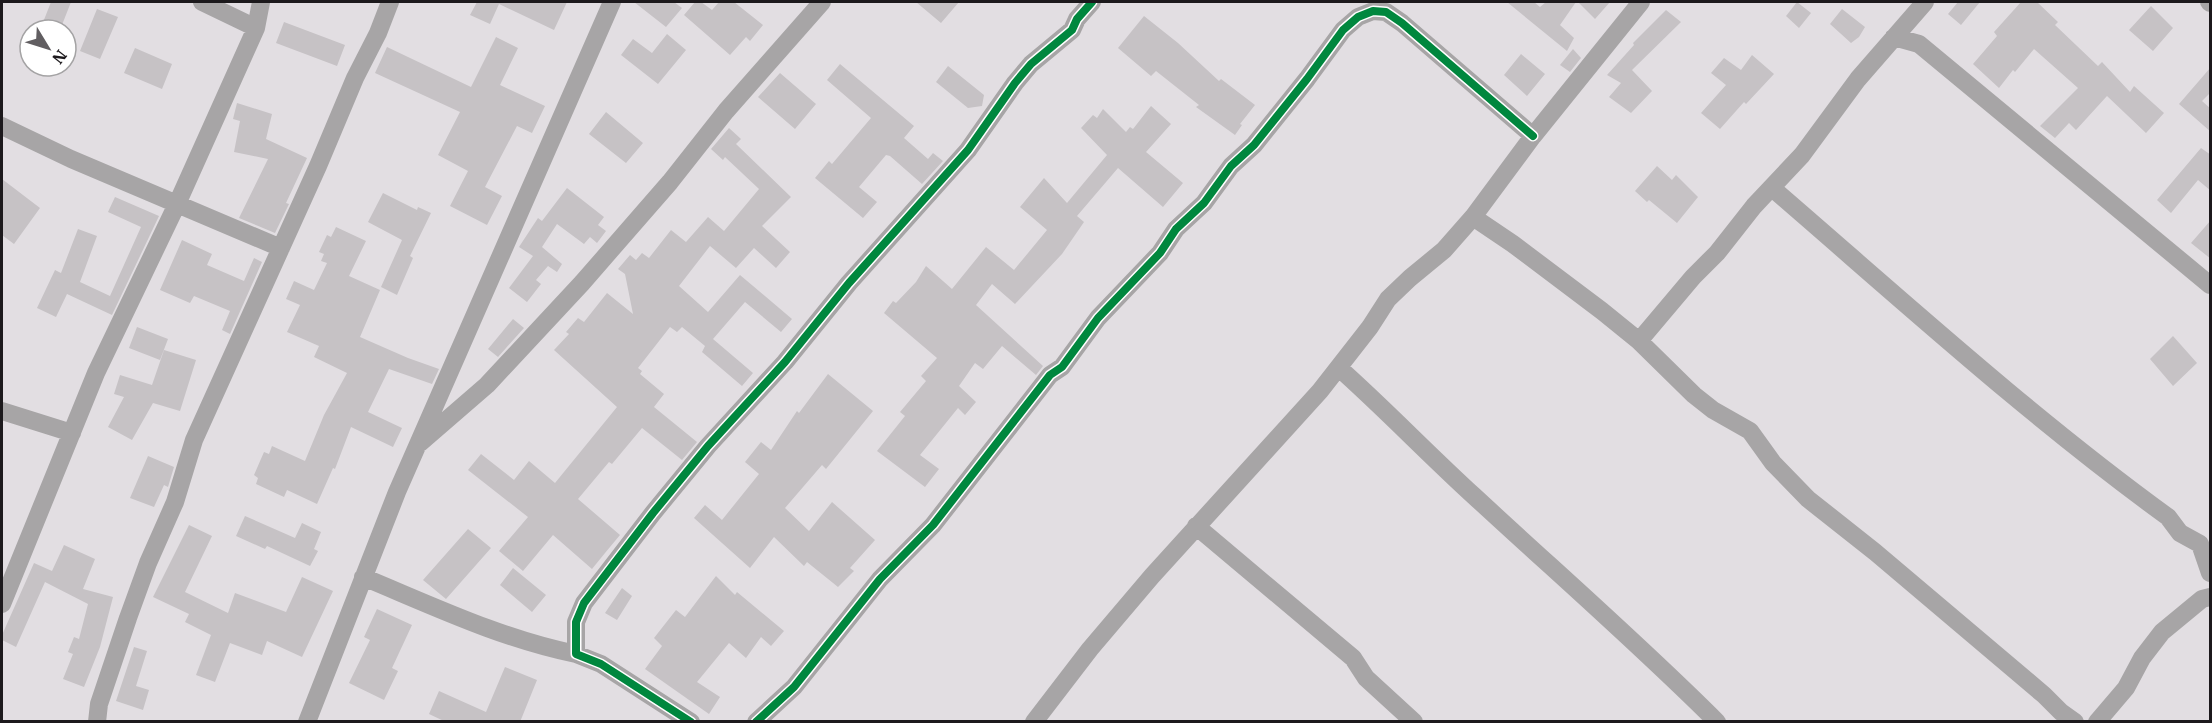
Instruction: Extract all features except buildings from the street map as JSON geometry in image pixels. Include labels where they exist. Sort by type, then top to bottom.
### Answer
[{"type":"street","points":[[202,2],[256,28]]},
{"type":"street","points":[[2,604],[96,373],[177,204],[256,28],[261,2]]},
{"type":"street","points":[[97,722],[99,704],[128,618],[148,563],[175,502],[195,440],[390,2]]},
{"type":"street","points":[[307,722],[417,446],[612,2]]},
{"type":"street","points":[[417,446],[480,392],[534,335],[663,190],[726,111],[822,2]]},
{"type":"street","points":[[576,654],[576,622],[584,603],[653,513],[708,446],[785,362],[849,283],[968,150],[1015,83],[1032,64],[1072,30],[1077,19],[1092,2]]},
{"type":"street","points":[[1034,722],[1090,649],[1196,526],[1339,368],[1388,299],[1444,250],[1473,217],[1533,136],[1641,2]]},
{"type":"street","points":[[1640,341],[1802,155],[1858,80],[1926,2]]},
{"type":"street","points":[[756,722],[794,687],[880,579],[933,525],[1050,375],[1062,367],[1098,318],[1160,252],[1176,229],[1204,203],[1231,166],[1254,145],[1343,30],[1358,17],[1381,7],[1533,136]]},
{"type":"street","points":[[1894,37],[1919,44],[2211,285]]},
{"type":"street","points":[[2,126],[71,159],[281,248]]},
{"type":"street","points":[[1772,188],[1930,326],[2060,434],[2168,517],[2180,533],[2200,544],[2211,573]]},
{"type":"street","points":[[1473,217],[1548,270],[1640,341],[1694,395],[1713,410],[1750,431],[1773,463],[1808,500],[1890,564],[2075,722]]},
{"type":"street","points":[[1339,368],[1717,722]]},
{"type":"street","points":[[2,411],[72,433]]},
{"type":"street","points":[[1196,526],[1353,658],[1366,678],[1414,722]]},
{"type":"street","points":[[363,577],[481,626],[545,648],[576,654],[601,664],[691,722]]},
{"type":"street","points":[[2097,722],[2126,688],[2151,645],[2162,632],[2202,599],[2211,597]]},
{"type":"cycle path","points":[[691,722],[601,664],[576,654],[576,622],[584,603],[708,446],[785,362],[849,283],[968,150],[1031,64],[1072,30],[1077,19],[1092,2]]},
{"type":"cycle path","points":[[756,722],[794,687],[880,579],[933,525],[1050,375],[1062,367],[1098,318],[1160,253],[1176,229],[1204,203],[1231,166],[1254,145],[1343,30],[1358,17],[1373,11],[1386,12],[1402,23],[1533,136]]}]
